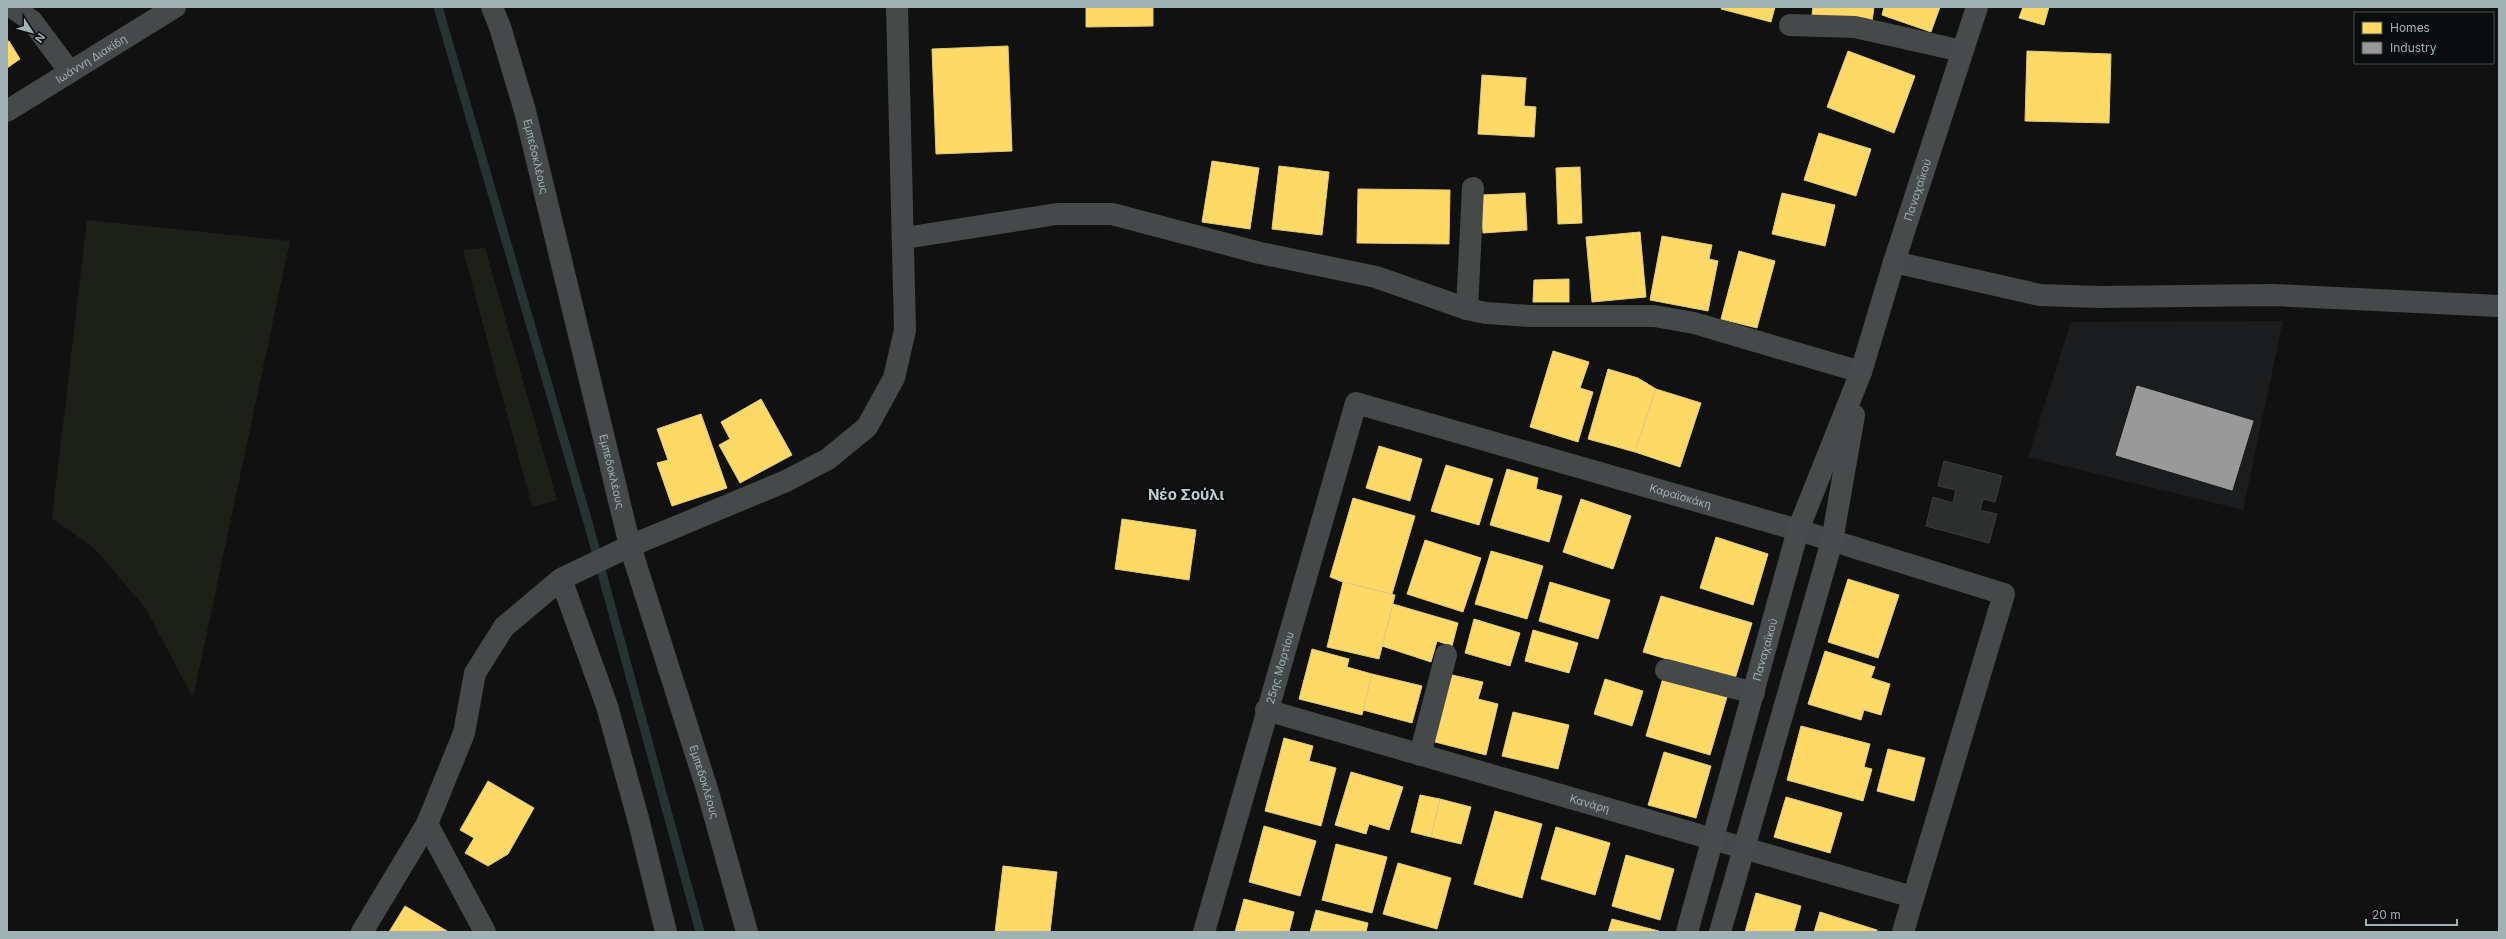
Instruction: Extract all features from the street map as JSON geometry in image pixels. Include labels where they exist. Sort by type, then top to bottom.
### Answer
[{"type":"main road","name":"Παναχαϊκού","points":[[1687,932],[1714,840],[1798,530],[1861,372],[1894,262],[1977,7]]},
{"type":"main road","name":"Παναχαϊκού","points":[[1720,932],[1832,540],[1861,372]]},
{"type":"street","points":[[12,7],[32,21],[70,72]]},
{"type":"street","name":"Ιωάννη Διακίδη","points":[[7,111],[175,7]]},
{"type":"street","name":"Εμπεδοκλέους","points":[[492,7],[500,27],[525,111],[630,546],[707,789],[747,932]]},
{"type":"street","points":[[362,932],[427,824],[464,733],[475,673],[504,627],[561,579],[630,546],[786,481],[828,459],[867,427],[894,378],[905,330],[905,238],[898,7]]},
{"type":"street","points":[[1790,24],[1855,27],[1962,51]]},
{"type":"street","points":[[1467,309],[1473,188]]},
{"type":"street","points":[[905,238],[1057,214],[1112,214],[1260,253],[1376,277],[1467,309],[1486,313],[1530,316],[1654,316],[1694,323],[1861,372]]},
{"type":"street","points":[[1894,262],[2040,295],[2100,297],[2273,295],[2499,306]]},
{"type":"street","name":"Καραϊσκάκη","points":[[1356,403],[1832,540],[2004,594],[1913,897]]},
{"type":"street","name":"25ης Μαρτίου","points":[[1204,932],[1266,710],[1356,403]]},
{"type":"street","points":[[561,579],[607,706],[639,822],[666,932]]},
{"type":"street","points":[[1420,755],[1446,655]]},
{"type":"street","points":[[1666,670],[1754,693]]},
{"type":"street","name":"Κανάρη","points":[[1266,710],[1913,897]]},
{"type":"street","points":[[427,824],[485,932]]},
{"type":"street","points":[[1903,932],[1913,897]]},
{"type":"shaded area","points":[[87,220],[290,241],[193,698],[146,609],[94,548],[52,518]]},
{"type":"shaded area","points":[[485,248],[557,500],[532,507],[463,250]]},
{"type":"shaded area","points":[[2283,321],[2243,510],[2028,457],[2071,322]]},
{"type":"building: Homes","points":[[1086,7],[1153,7],[1153,26],[1086,27]]},
{"type":"building: Homes","points":[[1722,7],[1775,7],[1771,22],[1721,9]]},
{"type":"building: Homes","points":[[1813,7],[1874,7],[1872,22],[1812,15]]},
{"type":"building: Homes","points":[[1884,7],[1940,7],[1931,32],[1882,15]]},
{"type":"building: Homes","points":[[2023,7],[2049,7],[2044,25],[2019,18]]},
{"type":"building: Homes","points":[[9,41],[20,59],[7,68],[7,42]]},
{"type":"building: Homes","points":[[1008,46],[1012,151],[936,154],[932,49]]},
{"type":"building: Homes","points":[[1848,51],[1915,76],[1894,133],[1827,107]]},
{"type":"building: Homes","points":[[2027,51],[2111,54],[2109,123],[2025,121]]},
{"type":"building: Homes","points":[[1482,75],[1526,78],[1524,106],[1536,107],[1534,137],[1478,134]]},
{"type":"building: Homes","points":[[1819,133],[1871,149],[1856,196],[1804,180]]},
{"type":"building: Homes","points":[[1212,161],[1259,168],[1250,229],[1202,222]]},
{"type":"building: Homes","points":[[1279,166],[1329,172],[1322,235],[1272,229]]},
{"type":"building: Homes","points":[[1580,167],[1582,223],[1558,224],[1556,168]]},
{"type":"building: Homes","points":[[1358,189],[1450,190],[1449,244],[1357,243]]},
{"type":"building: Homes","points":[[1525,193],[1527,230],[1483,233],[1481,195]]},
{"type":"building: Homes","points":[[1782,193],[1835,205],[1825,246],[1772,234]]},
{"type":"building: Homes","points":[[1640,232],[1646,297],[1592,302],[1586,237]]},
{"type":"building: Homes","points":[[1662,236],[1712,245],[1709,259],[1718,261],[1708,311],[1650,300]]},
{"type":"building: Homes","points":[[1739,251],[1775,261],[1757,328],[1721,319]]},
{"type":"building: Homes","points":[[1569,279],[1569,302],[1533,302],[1534,280]]},
{"type":"building: Homes","points":[[1553,351],[1589,362],[1580,388],[1593,392],[1578,442],[1530,427]]},
{"type":"building: Homes","points":[[1608,369],[1638,378],[1656,389],[1635,452],[1588,439]]},
{"type":"building: Homes","points":[[1656,389],[1701,403],[1680,467],[1635,452]]},
{"type":"building: Homes","points":[[761,399],[792,455],[740,483],[719,445],[730,439],[721,422]]},
{"type":"building: Homes","points":[[701,414],[727,488],[672,506],[657,463],[668,460],[657,429]]},
{"type":"building: Homes","points":[[1379,446],[1422,459],[1410,501],[1366,488]]},
{"type":"building: Homes","points":[[1446,465],[1493,479],[1479,525],[1431,511]]},
{"type":"building: Homes","points":[[1507,469],[1538,478],[1536,489],[1562,496],[1549,542],[1490,525]]},
{"type":"building: Homes","points":[[1353,498],[1415,516],[1392,594],[1343,582],[1330,577]]},
{"type":"building: Homes","points":[[1581,499],[1631,516],[1613,569],[1563,552]]},
{"type":"building: Homes","points":[[1122,519],[1196,530],[1189,580],[1115,569]]},
{"type":"building: Homes","points":[[1716,537],[1768,554],[1753,605],[1700,588]]},
{"type":"building: Homes","points":[[1425,540],[1481,558],[1463,612],[1407,594]]},
{"type":"building: Homes","points":[[1491,551],[1543,566],[1527,619],[1475,604]]},
{"type":"building: Homes","points":[[1848,579],[1899,595],[1878,658],[1828,642]]},
{"type":"building: Homes","points":[[1343,582],[1395,595],[1379,659],[1327,647]]},
{"type":"building: Homes","points":[[1550,582],[1610,600],[1598,639],[1539,621]]},
{"type":"building: Homes","points":[[1661,596],[1752,623],[1735,679],[1643,652]]},
{"type":"building: Homes","points":[[1393,604],[1458,623],[1452,646],[1437,641],[1431,662],[1382,646]]},
{"type":"building: Homes","points":[[1474,619],[1520,633],[1510,666],[1465,653]]},
{"type":"building: Homes","points":[[1533,630],[1578,643],[1569,673],[1525,661]]},
{"type":"building: Homes","points":[[1312,649],[1349,659],[1347,667],[1372,674],[1362,715],[1299,699]]},
{"type":"building: Homes","points":[[1825,651],[1875,667],[1871,678],[1890,684],[1881,715],[1864,710],[1861,720],[1808,704]]},
{"type":"building: Homes","points":[[1372,674],[1422,686],[1412,723],[1363,710]]},
{"type":"building: Homes","points":[[1452,675],[1483,682],[1478,699],[1498,704],[1486,755],[1435,742]]},
{"type":"building: Homes","points":[[1663,678],[1727,697],[1710,755],[1646,736]]},
{"type":"building: Homes","points":[[1605,679],[1643,691],[1632,726],[1594,714]]},
{"type":"building: Homes","points":[[1513,712],[1569,725],[1558,769],[1502,756]]},
{"type":"building: Homes","points":[[1801,726],[1870,744],[1864,767],[1872,769],[1863,801],[1787,780]]},
{"type":"building: Homes","points":[[1284,738],[1313,746],[1309,761],[1336,768],[1321,826],[1265,811]]},
{"type":"building: Homes","points":[[1888,749],[1925,758],[1914,801],[1877,791]]},
{"type":"building: Homes","points":[[1664,752],[1711,766],[1696,818],[1648,805]]},
{"type":"building: Homes","points":[[1351,772],[1403,787],[1389,830],[1369,824],[1366,834],[1335,825]]},
{"type":"building: Homes","points":[[488,781],[534,808],[508,854],[488,866],[465,853],[474,838],[460,830]]},
{"type":"building: Homes","points":[[1420,795],[1440,799],[1431,837],[1411,832]]},
{"type":"building: Homes","points":[[1786,797],[1842,813],[1830,853],[1774,837]]},
{"type":"building: Homes","points":[[1440,799],[1471,807],[1461,844],[1431,837]]},
{"type":"building: Homes","points":[[1495,811],[1542,824],[1522,898],[1474,884]]},
{"type":"building: Homes","points":[[1264,826],[1316,841],[1300,896],[1249,882]]},
{"type":"building: Homes","points":[[1556,827],[1610,843],[1595,895],[1541,879]]},
{"type":"building: Homes","points":[[1336,844],[1387,857],[1372,913],[1322,900]]},
{"type":"building: Homes","points":[[1626,855],[1674,869],[1660,920],[1612,906]]},
{"type":"building: Homes","points":[[1398,863],[1451,878],[1437,929],[1383,914]]},
{"type":"building: Homes","points":[[1003,866],[1057,872],[1050,932],[995,932]]},
{"type":"building: Homes","points":[[1756,893],[1801,906],[1794,932],[1745,932]]},
{"type":"building: Homes","points":[[1244,899],[1294,912],[1289,932],[1235,932]]},
{"type":"building: Homes","points":[[405,906],[447,931],[389,932]]},
{"type":"building: Homes","points":[[1316,910],[1368,923],[1366,932],[1310,932]]},
{"type":"building: Homes","points":[[1820,912],[1877,930],[1877,932],[1814,932]]},
{"type":"building: Homes","points":[[1612,919],[1659,931],[1659,932],[1608,932]]},
{"type":"building: Industry","points":[[2137,386],[2253,421],[2232,490],[2116,455]]},
{"type":"building: Other","points":[[1944,461],[2002,476],[1995,502],[1983,499],[1980,510],[1997,514],[1989,543],[1926,526],[1933,497],[1953,503],[1956,490],[1938,486]]},
{"type":"waterway","points":[[438,7],[589,526],[700,932]]},
{"type":"district","name":"Νέο Σούλι","points":[[1186,495]]}]
